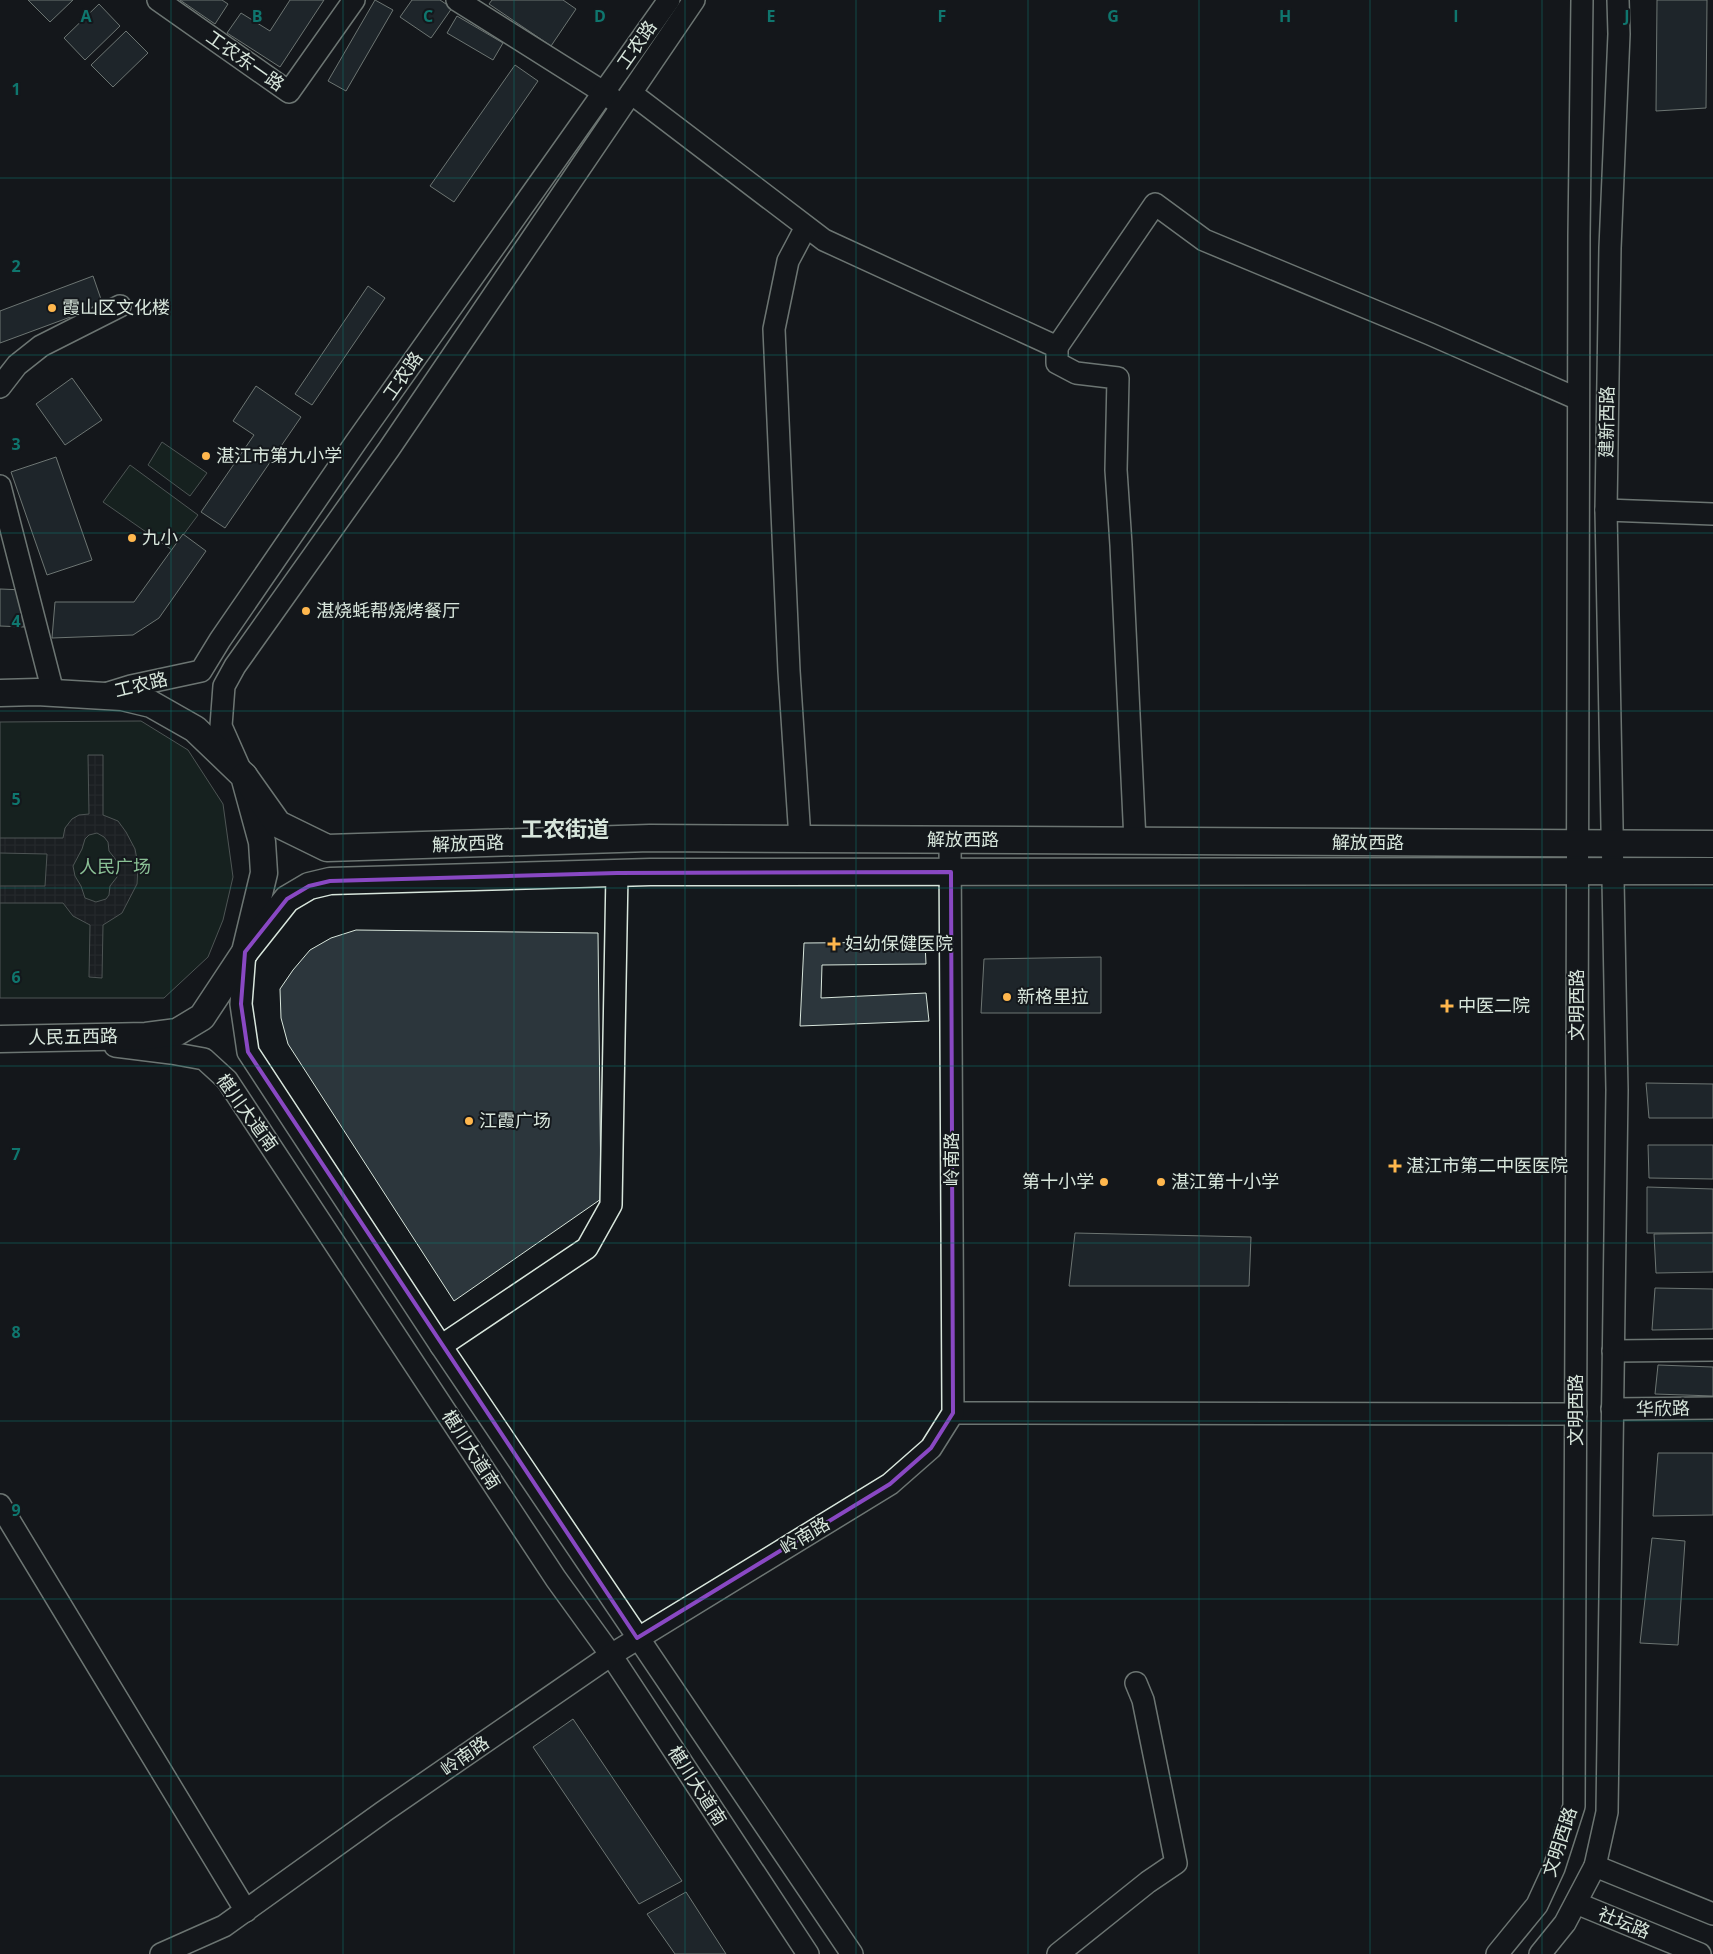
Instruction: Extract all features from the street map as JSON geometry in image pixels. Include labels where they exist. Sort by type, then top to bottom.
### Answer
[{"type":"main road","name":"解放西路","points":[[0,692],[102,695],[122,697],[150,704],[195,729],[244,776],[278,824],[327,848],[650,838],[1713,844]]},
{"type":"main road","points":[[244,776],[262,842],[264,873],[245,952]]},
{"type":"main road","name":"解放西路","points":[[146,1036],[177,1032],[202,1016],[245,952],[287,899],[309,886],[330,881],[617,873],[1713,871]]},
{"type":"main road","name":"人民五西路","points":[[0,1039],[146,1036]]},
{"type":"street","name":"工农东一路","points":[[158,0],[288,92],[354,0]]},
{"type":"street","points":[[458,0],[603,92],[626,100],[824,240],[1057,347]]},
{"type":"street","name":"工农路","points":[[102,695],[131,686],[201,671],[220,640],[356,442],[669,0]]},
{"type":"street","name":"工农路","points":[[244,776],[221,726],[224,686],[235,666],[389,449],[694,0]]},
{"type":"street","name":"建新西路","points":[[1577,844],[1578,399],[1582,0]]},
{"type":"street","name":"建新西路","points":[[1612,844],[1606,510],[1610,248],[1619,34],[1618,0]]},
{"type":"street","points":[[1135,841],[1116,470],[1118,378],[1076,373],[1056,363],[1057,347],[1155,204],[1204,240],[1578,399]]},
{"type":"street","points":[[800,840],[789,671],[774,329],[788,261],[806,227]]},
{"type":"street","points":[[0,387],[17,365],[41,346],[120,306]]},
{"type":"street","points":[[0,486],[64,693]]},
{"type":"street","points":[[1606,510],[1713,514]]},
{"type":"street","name":"岭南路","points":[[161,1954],[224,1926],[383,1812],[611,1655],[890,1484],[931,1448],[953,1414],[950,840]]},
{"type":"street","name":"文明西路","points":[[1497,1954],[1537,1905],[1554,1868],[1574,1806],[1577,844]]},
{"type":"street","name":"文明西路","points":[[1540,1954],[1566,1923],[1595,1866],[1607,1812],[1617,1090],[1612,844]]},
{"type":"street","points":[[441,1346],[588,1248],[611,1205],[617,873]]},
{"type":"street","name":"椹川大道南","points":[[245,952],[241,1004],[248,1052],[441,1346],[852,1954]]},
{"type":"street","name":"椹川大道南","points":[[0,1039],[72,1041],[170,1053],[204,1060],[227,1080],[556,1579],[611,1655],[808,1954]]},
{"type":"street","points":[[1613,1351],[1713,1350]]},
{"type":"street","name":"华欣路","points":[[1612,1409],[1713,1408]]},
{"type":"street","points":[[953,1414],[1576,1414]]},
{"type":"street","points":[[0,1505],[246,1910]]},
{"type":"street","points":[[1058,1954],[1148,1882],[1176,1863],[1143,1700],[1136,1682]]},
{"type":"street","points":[[1595,1866],[1713,1914]]},
{"type":"street","name":"社坛路","points":[[1576,1904],[1700,1954]]},
{"type":"highlighted area","points":[[951,872],[953,1413],[931,1448],[890,1484],[637,1638],[248,1052],[241,1004],[245,952],[287,899],[309,886],[330,881],[617,873]]},
{"type":"green space","points":[[162,442],[207,473],[190,496],[148,465]]},
{"type":"green space","points":[[130,465],[198,515],[172,550],[103,502]]},
{"type":"green space","name":"人民广场","points":[[141,721],[188,750],[223,804],[233,877],[223,920],[208,957],[164,998],[0,998],[0,722]]},
{"type":"shaded area","points":[[88,755],[103,755],[103,815],[118,821],[126,832],[135,849],[138,865],[137,884],[122,913],[103,925],[102,978],[89,977],[90,925],[73,916],[63,903],[0,903],[0,886],[45,886],[47,854],[0,853],[0,838],[63,838],[65,828],[72,819],[79,815],[89,814]],"holes":[[[97,833],[108,842],[109,851],[116,860],[118,872],[117,877],[110,886],[109,895],[106,899],[96,902],[85,898],[75,876],[73,866],[85,839],[89,835]]]},
{"type":"building","points":[[28,0],[73,0],[50,22]]},
{"type":"building","points":[[180,0],[222,0],[228,4],[215,24]]},
{"type":"building","points":[[290,0],[324,0],[280,67],[227,33],[241,13],[270,31]]},
{"type":"building","points":[[375,0],[393,10],[346,91],[328,81]]},
{"type":"building","points":[[412,0],[440,0],[452,8],[431,38],[400,17]]},
{"type":"building","points":[[492,0],[563,0],[576,9],[551,46],[489,4]]},
{"type":"building","points":[[1657,0],[1707,0],[1706,108],[1656,111]]},
{"type":"building","points":[[99,4],[120,26],[85,60],[64,38]]},
{"type":"building","points":[[457,16],[503,43],[493,60],[447,33]]},
{"type":"building","points":[[126,31],[148,53],[113,87],[91,65]]},
{"type":"building","points":[[515,65],[538,81],[454,202],[430,186]]},
{"type":"building","name":"霞山区文化楼","points":[[93,276],[103,305],[0,343],[0,311]]},
{"type":"building","points":[[368,286],[385,298],[312,405],[295,394]]},
{"type":"building","points":[[72,378],[102,420],[65,445],[36,404]]},
{"type":"building","points":[[256,386],[301,417],[225,528],[201,512],[254,435],[233,421]]},
{"type":"building","points":[[56,457],[92,560],[47,575],[11,472]]},
{"type":"building","points":[[183,534],[206,551],[159,618],[133,635],[52,638],[55,602],[134,602]]},
{"type":"building","points":[[0,589],[25,590],[24,627],[0,626]]},
{"type":"building","name":"江霞广场","points":[[356,930],[598,933],[601,1199],[454,1301],[288,1044],[281,1018],[280,989],[310,950],[331,938]]},
{"type":"building","points":[[925,942],[926,964],[822,965],[821,998],[926,993],[929,1021],[800,1026],[804,943]]},
{"type":"building","points":[[1101,957],[1101,1013],[981,1013],[984,959]]},
{"type":"building","points":[[1646,1083],[1713,1084],[1713,1118],[1649,1118]]},
{"type":"building","points":[[1648,1145],[1713,1145],[1713,1179],[1649,1178]]},
{"type":"building","points":[[1647,1187],[1713,1189],[1713,1233],[1647,1233]]},
{"type":"building","points":[[1075,1233],[1251,1237],[1249,1286],[1069,1286]]},
{"type":"building","points":[[1713,1233],[1713,1272],[1656,1273],[1654,1234]]},
{"type":"building","points":[[1655,1288],[1713,1289],[1713,1329],[1652,1330]]},
{"type":"building","points":[[1658,1365],[1713,1367],[1713,1396],[1655,1394]]},
{"type":"building","points":[[1658,1453],[1713,1453],[1713,1515],[1653,1516]]},
{"type":"building","points":[[1652,1538],[1685,1541],[1678,1645],[1640,1643]]},
{"type":"building","points":[[573,1719],[682,1881],[639,1904],[533,1747]]},
{"type":"building","points":[[686,1892],[726,1954],[675,1954],[647,1914]]},
{"type":"place","name":"霞山区文化楼","points":[[52,308]]},
{"type":"place","name":"湛江市第九小学","points":[[206,456]]},
{"type":"place","name":"九小","points":[[132,538]]},
{"type":"place","name":"湛烧蚝帮烧烤餐厅","points":[[306,611]]},
{"type":"place","name":"妇幼保健医院","points":[[834,944]]},
{"type":"place","name":"新格里拉","points":[[1007,997]]},
{"type":"place","name":"中医二院","points":[[1447,1006]]},
{"type":"place","name":"江霞广场","points":[[469,1121]]},
{"type":"place","name":"湛江市第二中医医院","points":[[1395,1166]]},
{"type":"place","name":"第十小学","points":[[1104,1182]]},
{"type":"place","name":"湛江第十小学","points":[[1161,1182]]},
{"type":"district","name":"工农街道","points":[[565,829]]}]
